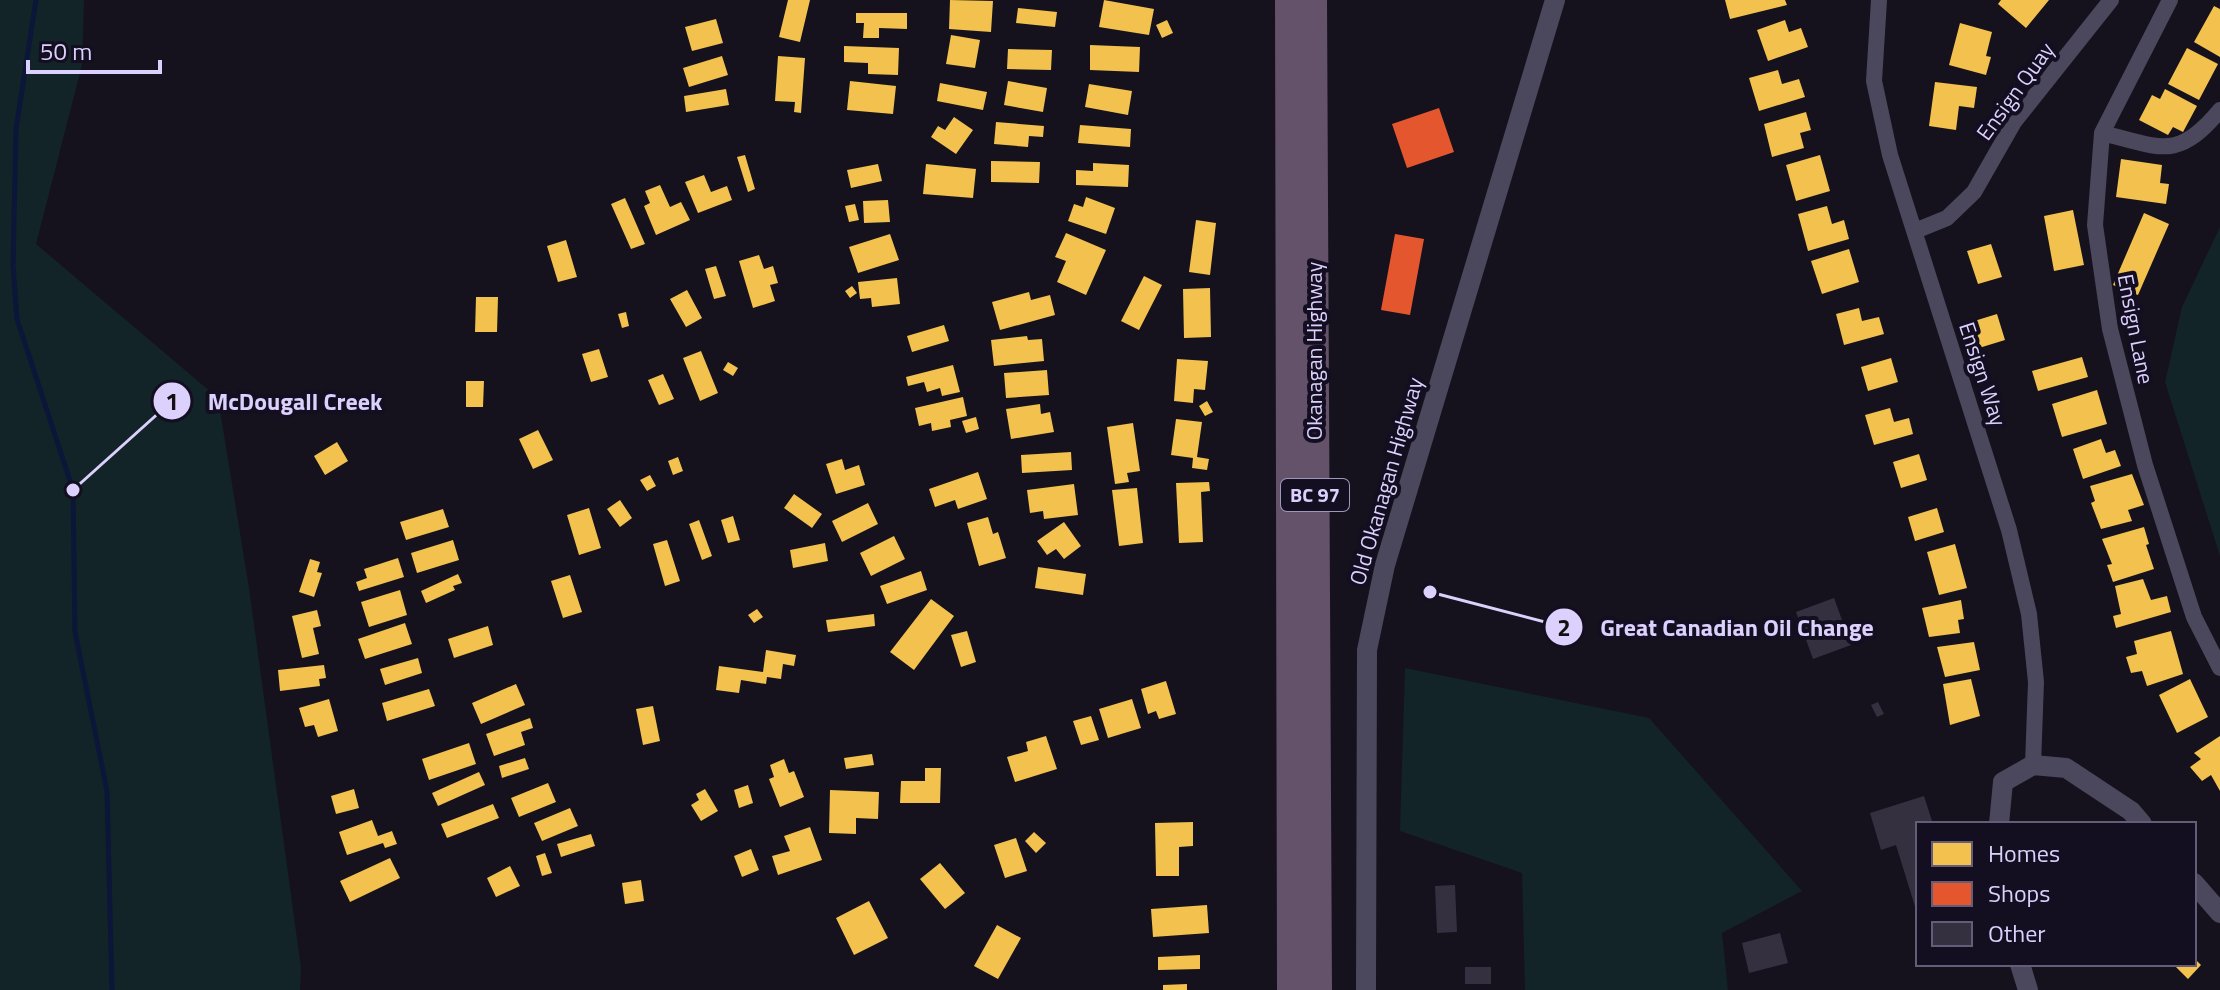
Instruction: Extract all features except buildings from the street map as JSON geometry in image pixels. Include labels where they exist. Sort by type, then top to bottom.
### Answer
[{"type":"highway","name":"Okanagan Highway","points":[[1289,0],[1291,990]]},
{"type":"highway","name":"Okanagan Highway","points":[[1313,0],[1318,990]]},
{"type":"street","name":"Old Okanagan Highway","points":[[1366,990],[1367,650],[1385,565],[1555,0]]},
{"type":"street","name":"Ensign Way","points":[[1879,0],[1874,81],[1890,155],[2009,530],[2029,614],[2036,682],[2033,765]]},
{"type":"street","name":"Ensign Quay","points":[[1915,231],[1947,218],[1974,192],[2014,122],[2111,0]]},
{"type":"street","name":"Ensign Lane","points":[[2170,0],[2102,133],[2095,225],[2110,329],[2150,480],[2194,617],[2220,668]]},
{"type":"street","points":[[2102,133],[2168,148],[2189,141],[2204,130],[2220,110]]},
{"type":"street","points":[[1999,822],[2003,782],[2033,765],[2066,768],[2131,811],[2140,822]]},
{"type":"street","points":[[2196,885],[2220,913]]},
{"type":"street","points":[[2021,966],[2028,990]]},
{"type":"shaded area","points":[[0,0],[84,0],[82,65],[36,244],[218,398],[249,588],[301,968],[300,990],[0,990]]},
{"type":"shaded area","points":[[2220,227],[2220,556],[2165,382],[2182,307]]},
{"type":"shaded area","points":[[1405,668],[1649,718],[1802,891],[1722,933],[1728,990],[1525,990],[1522,873],[1400,831]]},
{"type":"waterway","points":[[36,0],[16,129],[13,265],[17,319],[73,490],[75,632],[107,791],[112,990]]},
{"type":"place","name":"McDougall Creek","points":[[73,490]]},
{"type":"place","name":"Great Canadian Oil Change","points":[[1430,592]]}]
